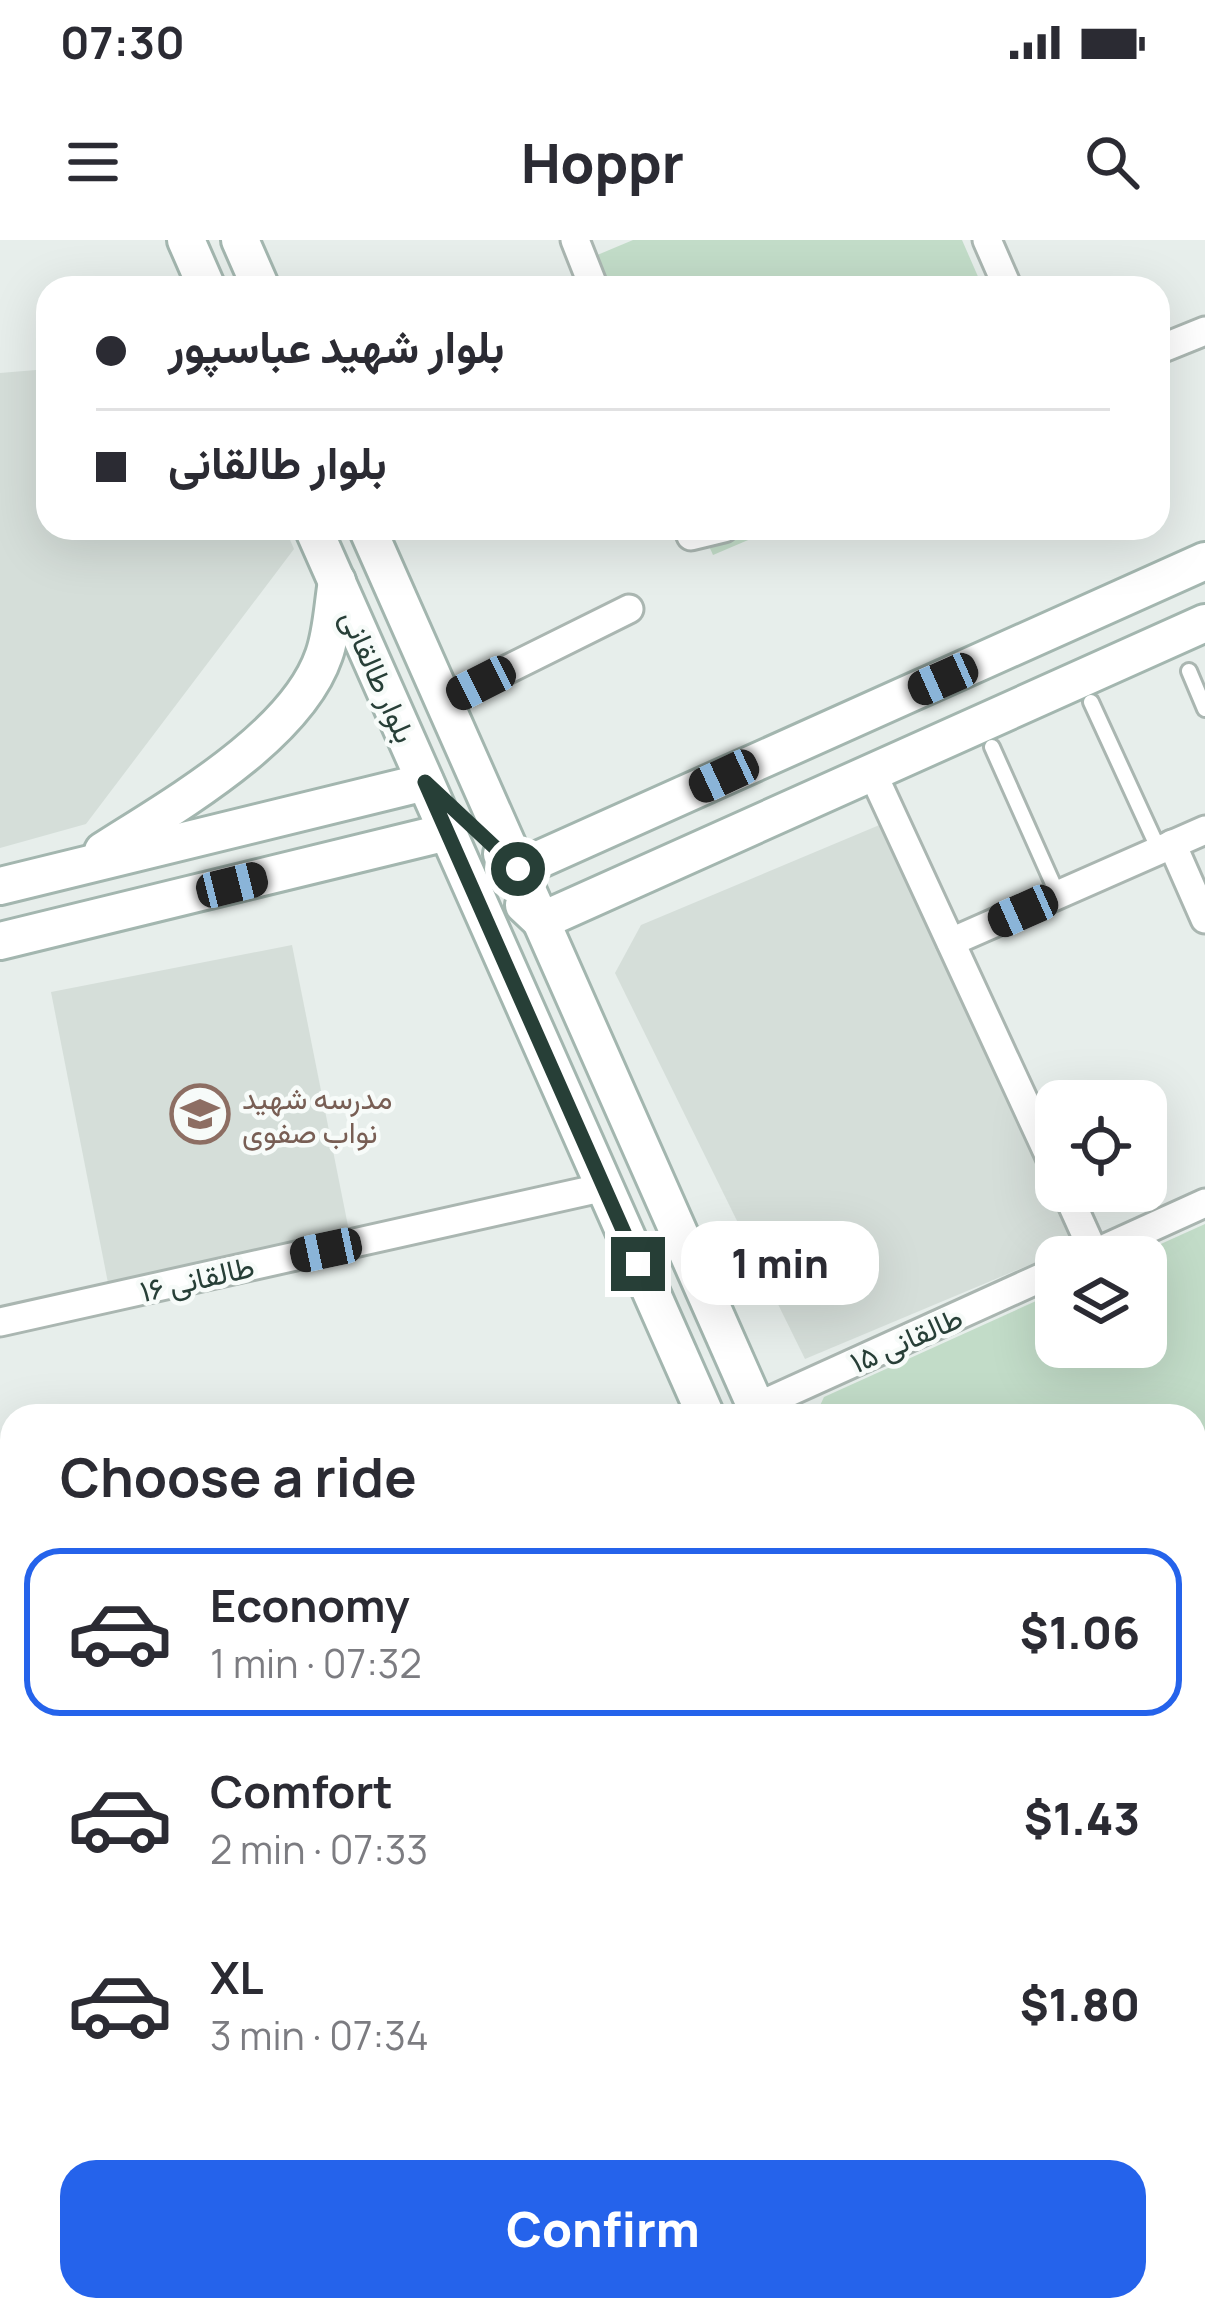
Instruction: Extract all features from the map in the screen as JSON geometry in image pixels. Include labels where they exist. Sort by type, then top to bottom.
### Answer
[{"type":"main road","points":[[186,240],[202,276]]},
{"type":"main road","points":[[240,240],[256,276]]},
{"type":"main road","name":"بلوار طالقانی","points":[[318,540],[701,1404]]},
{"type":"main road","name":"بلوار طالقانی","points":[[373,540],[754,1404]]},
{"type":"main road","points":[[0,886],[425,782],[518,869],[1205,561]]},
{"type":"main road","points":[[78,867],[191,795],[252,748],[293,706],[324,656],[337,581]]},
{"type":"main road","points":[[355,621],[378,629],[398,614],[399,601]]},
{"type":"main road","points":[[0,941],[447,832],[541,921],[1205,623]]},
{"type":"main road","points":[[313,810],[327,828],[330,851],[326,862]]},
{"type":"main road","points":[[585,838],[588,868],[608,891]]},
{"type":"street","points":[[574,240],[589,276]]},
{"type":"street","points":[[987,240],[1004,276]]},
{"type":"street","points":[[1170,345],[1205,331]]},
{"type":"street","points":[[444,701],[629,608]]},
{"type":"street","points":[[872,772],[1035,1124]]},
{"type":"street","points":[[951,942],[1205,830]]},
{"type":"street","points":[[1165,847],[1205,919]]},
{"type":"street","name":"طالقانی ۱۶","points":[[0,1322],[605,1187]]},
{"type":"street","points":[[1132,1236],[1205,1203]]},
{"type":"street","name":"طالقانی ۱۵","points":[[775,1404],[1035,1281]]},
{"type":"lane","points":[[1189,671],[1205,709]]},
{"type":"lane","points":[[1091,702],[1165,847]]},
{"type":"lane","points":[[992,747],[1058,895]]},
{"type":"shaded area","points":[[36,370],[36,540],[290,540],[294,549],[86,824],[0,848],[0,373]]},
{"type":"shaded area","points":[[889,821],[1035,1146],[1035,1212],[1065,1212],[1075,1236],[1035,1236],[1035,1262],[805,1359],[615,973],[641,925]]},
{"type":"shaded area","name":"مدرسه شهید نواب صفوی","points":[[292,945],[350,1236],[108,1283],[51,992]]},
{"type":"green space","points":[[633,240],[962,240],[978,276],[589,276],[583,261]]},
{"type":"green space","points":[[706,540],[748,540],[713,555]]},
{"type":"green space","points":[[1205,1224],[1205,1404],[821,1404],[824,1397],[1035,1302],[1035,1368],[1167,1368],[1167,1241]]},
{"type":"place","name":"مدرسه شهید نواب صفوی","points":[[200,1114]]},
{"type":"route","points":[[518,869],[425,782],[638,1264]]}]
